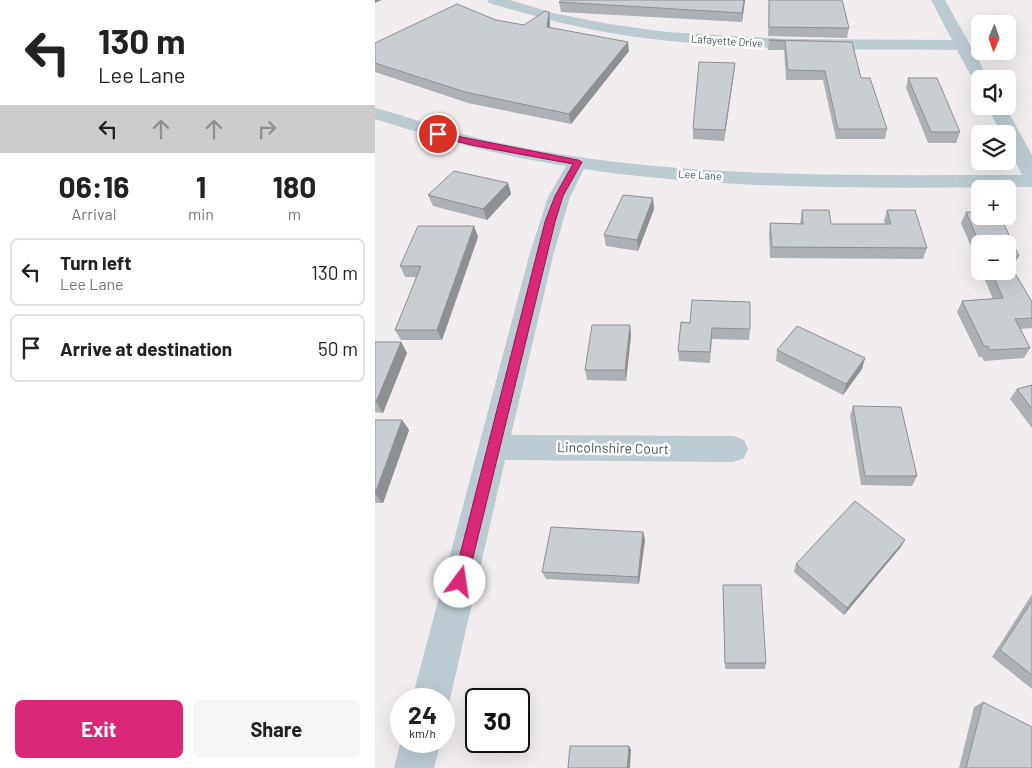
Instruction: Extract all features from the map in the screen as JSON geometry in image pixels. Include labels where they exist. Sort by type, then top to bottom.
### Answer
[{"type":"street","name":"Lafayette Drive","points":[[494,0],[563,20],[687,39],[776,44],[963,45]]},
{"type":"street","points":[[938,0],[976,70]]},
{"type":"street","name":"Lee Lane","points":[[375,113],[471,142],[578,162],[680,174],[778,180],[1032,181]]},
{"type":"street","points":[[1001,115],[1032,174]]},
{"type":"street","points":[[434,688],[550,222],[559,196],[578,162]]},
{"type":"street","name":"Lincolnshire Court","points":[[494,446],[733,449]]},
{"type":"street","points":[[414,768],[418,753]]},
{"type":"building","points":[[563,0],[744,0],[742,13],[559,2]]},
{"type":"building","points":[[769,0],[842,0],[849,28],[769,27]]},
{"type":"building","points":[[457,4],[496,20],[524,25],[545,11],[549,12],[547,27],[628,42],[569,114],[465,92],[375,63],[375,43]]},
{"type":"building","points":[[769,40],[852,42],[861,78],[870,78],[887,129],[838,129],[825,71],[788,70],[785,41]]},
{"type":"building","points":[[699,62],[735,63],[725,130],[693,129]]},
{"type":"building","points":[[908,78],[937,78],[960,132],[931,132]]},
{"type":"building","points":[[454,171],[508,183],[483,209],[428,195]]},
{"type":"building","points":[[623,195],[653,198],[637,240],[604,235]]},
{"type":"building","points":[[802,210],[829,210],[831,224],[891,224],[887,210],[915,210],[927,248],[772,247],[770,223],[803,224]]},
{"type":"building","points":[[966,212],[971,212],[971,224]]},
{"type":"building","points":[[972,225],[1004,225],[1009,235],[976,235]]},
{"type":"building","points":[[418,226],[474,226],[437,330],[395,330],[421,266],[400,266]]},
{"type":"building","points":[[1016,275],[1032,302],[1032,318],[1015,319],[1030,348],[990,350],[988,346],[984,346],[962,301],[1003,298],[995,280],[1016,280]]},
{"type":"building","points":[[692,300],[750,302],[750,329],[712,328],[710,352],[678,351],[681,322],[690,323]]},
{"type":"building","points":[[592,325],[630,325],[625,370],[585,370]]},
{"type":"building","points":[[797,326],[865,358],[846,384],[777,350]]},
{"type":"building","points":[[375,342],[401,342],[376,402],[375,402]]},
{"type":"building","points":[[1032,385],[1032,409],[1017,389]]},
{"type":"building","points":[[853,406],[901,407],[917,476],[865,476]]},
{"type":"building","points":[[375,420],[402,420],[375,494]]},
{"type":"building","points":[[855,501],[905,540],[847,608],[796,564]]},
{"type":"building","points":[[551,527],[643,532],[638,577],[542,572]]},
{"type":"building","points":[[723,585],[761,585],[766,663],[725,663]]},
{"type":"building","points":[[1032,601],[1032,675],[1000,650]]},
{"type":"building","points":[[983,702],[1032,727],[1032,768],[966,768]]},
{"type":"building","points":[[570,746],[629,746],[627,768],[568,768]]},
{"type":"route","points":[[438,134],[578,162],[559,196],[550,222],[460,582]]}]
